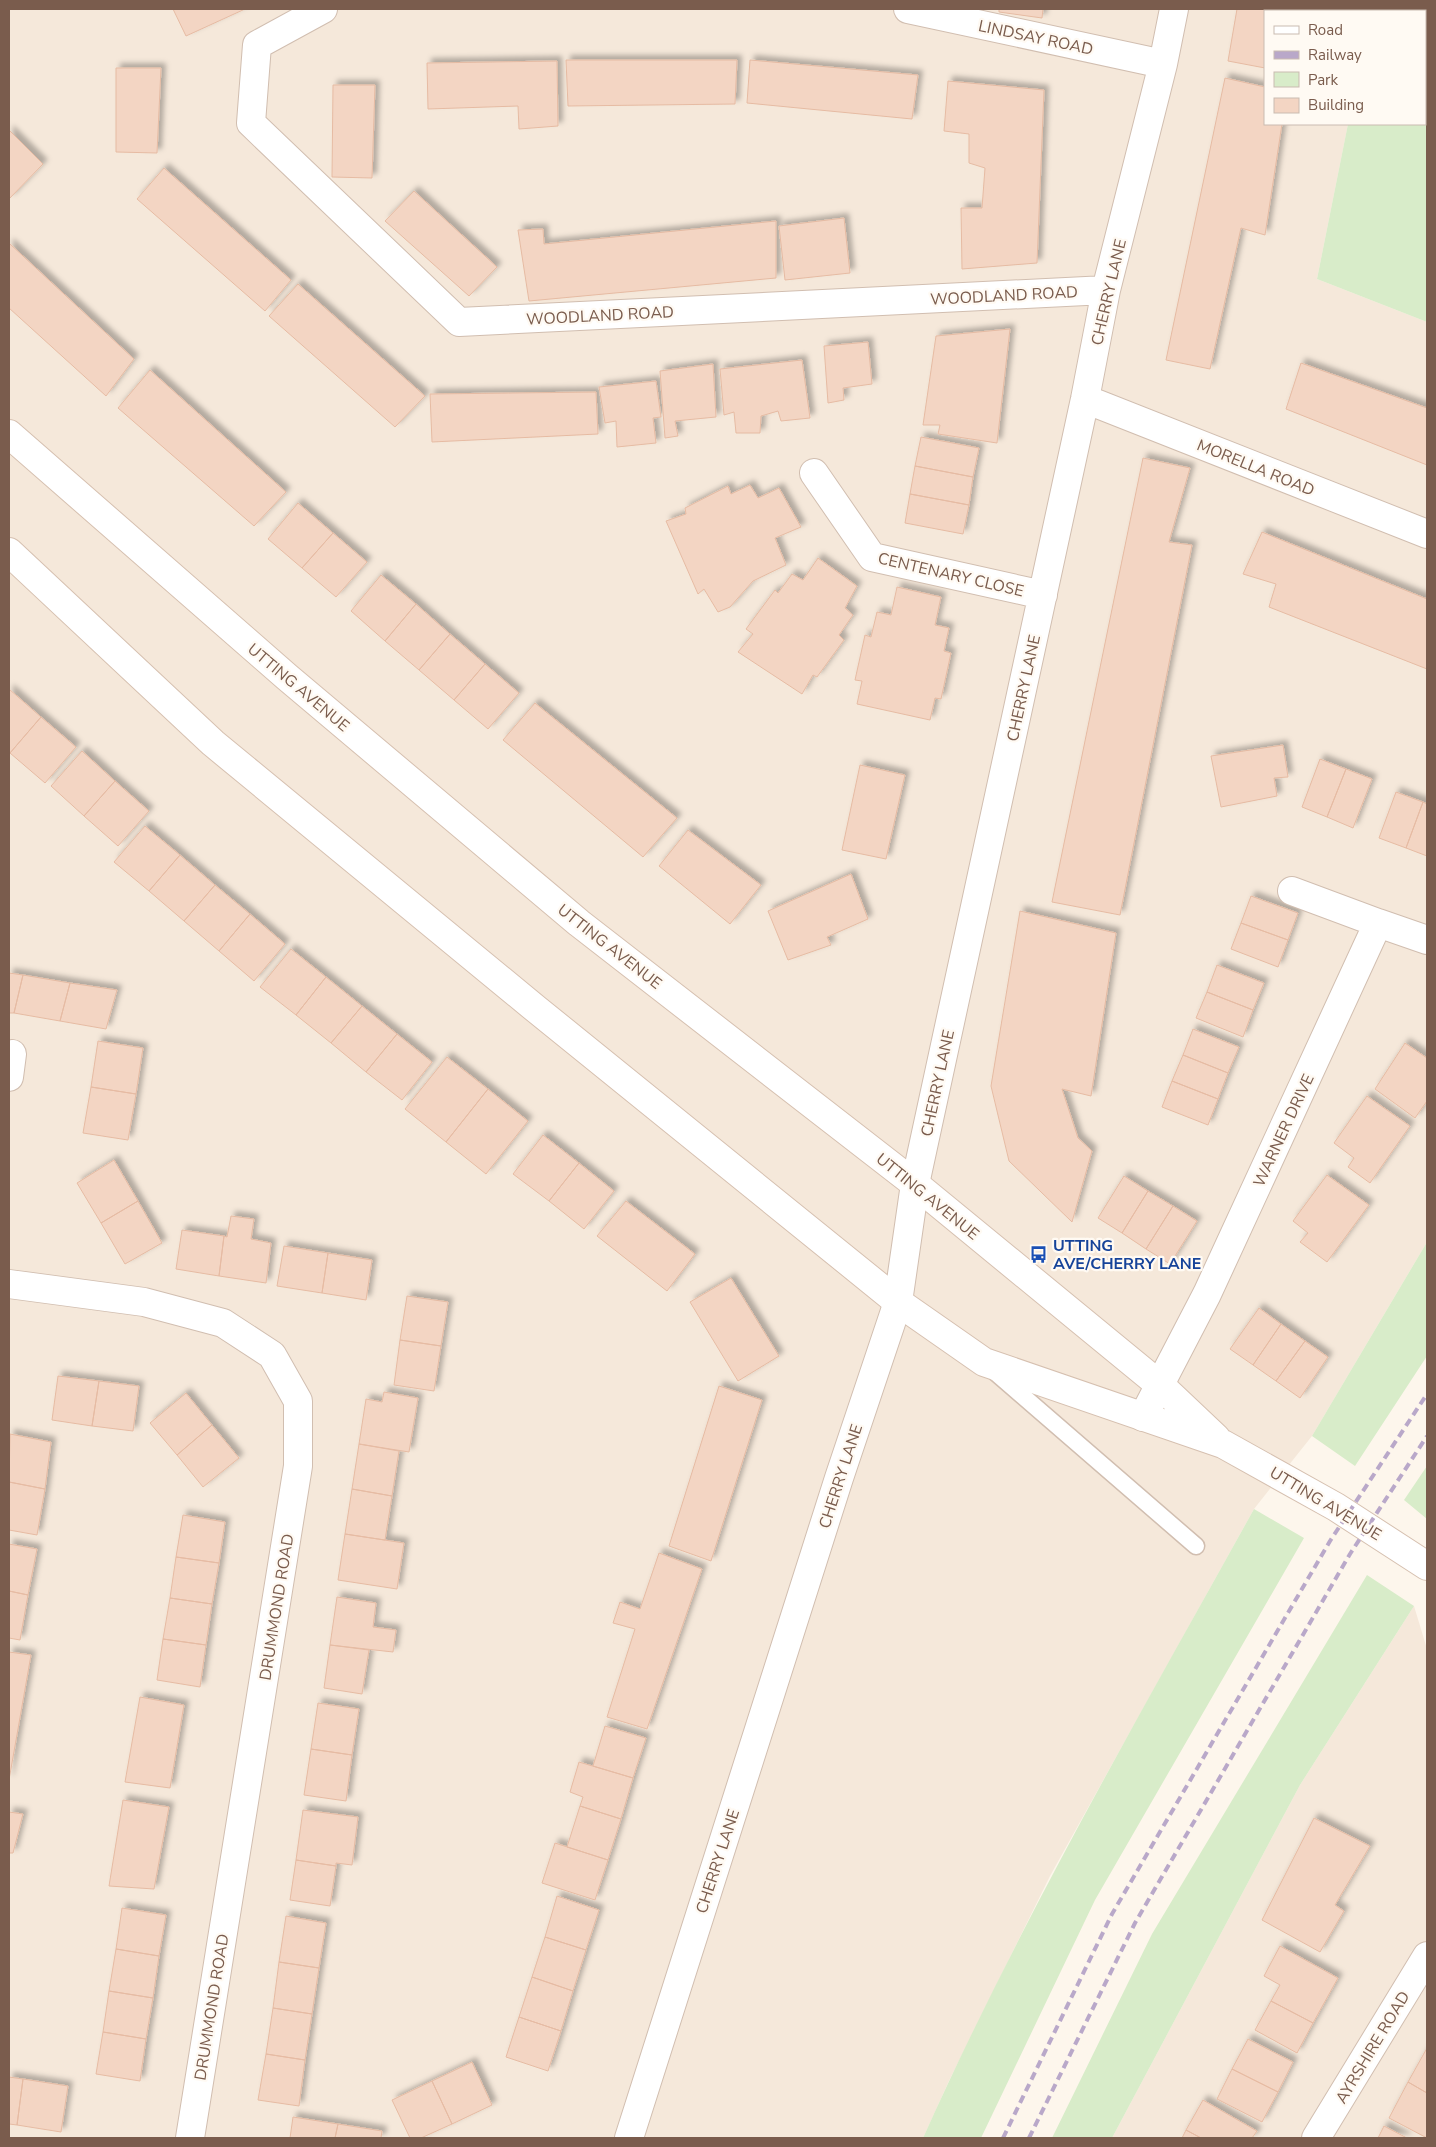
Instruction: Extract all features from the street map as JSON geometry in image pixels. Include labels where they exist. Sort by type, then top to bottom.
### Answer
[{"type":"street","name":"WOODLAND ROAD","points":[[323,9],[258,45],[251,123],[459,322],[1106,290]]},
{"type":"street","name":"LINDSAY ROAD","points":[[908,9],[1163,64]]},
{"type":"street","name":"CHERRY LANE","points":[[629,2138],[839,1478],[898,1302],[914,1184],[1043,595],[1106,290],[1163,64],[1174,9]]},
{"type":"street","name":"MORELLA ROAD","points":[[1085,399],[1427,534]]},
{"type":"street","name":"UTTING AVENUE","points":[[9,434],[287,678],[579,923],[914,1184],[1161,1386],[1223,1444]]},
{"type":"street","name":"CENTENARY CLOSE","points":[[814,473],[872,557],[1043,595]]},
{"type":"street","name":"UTTING AVENUE","points":[[9,552],[213,743],[536,1009],[898,1302],[984,1362],[1223,1444],[1336,1507],[1427,1566]]},
{"type":"street","points":[[1292,891],[1427,940]]},
{"type":"street","name":"WARNER DRIVE","points":[[1143,1417],[1161,1386],[1211,1285],[1378,923]]},
{"type":"street","name":"DRUMMOND ROAD","points":[[9,1284],[144,1302],[223,1323],[272,1355],[298,1401],[298,1466],[190,2138]]},
{"type":"street","name":"AYRSHIRE ROAD","points":[[1316,2138],[1427,1956]]},
{"type":"lane","points":[[984,1362],[1196,1546]]},
{"type":"shaded area","points":[[9,9],[1371,9],[1264,10],[1264,125],[1348,125],[1317,279],[1427,322],[1427,1242],[1312,1436],[1254,1509],[1050,1876],[923,2138],[9,2138]]},
{"type":"shaded area","points":[[1414,1606],[1427,1649],[1427,2138],[1112,2138],[1300,1785]]},
{"type":"green space","points":[[1427,9],[1427,322],[1317,279],[1348,125],[1426,125],[1426,10],[1370,10]]},
{"type":"green space","points":[[1427,1242],[1427,1356],[1355,1466],[1312,1436]]},
{"type":"green space","points":[[1427,1466],[1427,1519],[1404,1500]]},
{"type":"green space","points":[[1254,1509],[1304,1538],[1095,1900],[981,2138],[923,2138],[960,2057],[1040,1899],[1124,1742]]},
{"type":"green space","points":[[1367,1575],[1414,1606],[1300,1785],[1112,2138],[1052,2138],[1152,1934]]},
{"type":"building","points":[[173,9],[245,9],[186,36]]},
{"type":"building","points":[[999,9],[1043,9],[1042,18],[999,12]]},
{"type":"building","points":[[1237,9],[1287,9],[1264,10],[1264,68],[1228,61]]},
{"type":"building","points":[[566,60],[737,60],[735,104],[568,106]]},
{"type":"building","points":[[750,60],[918,75],[912,119],[747,103]]},
{"type":"building","points":[[557,61],[558,126],[519,129],[518,106],[428,109],[427,63]]},
{"type":"building","points":[[116,68],[161,68],[157,153],[116,152]]},
{"type":"building","points":[[1225,78],[1264,87],[1264,125],[1282,125],[1265,235],[1241,228],[1210,369],[1166,360]]},
{"type":"building","points":[[948,81],[1044,90],[1037,263],[962,269],[961,208],[982,208],[985,168],[969,163],[969,134],[944,131]]},
{"type":"building","points":[[333,85],[375,85],[372,178],[332,177]]},
{"type":"building","points":[[9,130],[43,164],[9,199]]},
{"type":"building","points":[[164,168],[291,280],[265,311],[137,199]]},
{"type":"building","points":[[414,191],[497,267],[469,296],[385,221]]},
{"type":"building","points":[[844,218],[850,273],[785,280],[779,226]]},
{"type":"building","points":[[776,221],[776,278],[529,301],[518,230],[543,229],[544,244]]},
{"type":"building","points":[[9,243],[134,359],[106,396],[9,308]]},
{"type":"building","points":[[298,284],[425,396],[395,427],[269,316]]},
{"type":"building","points":[[1010,329],[997,443],[938,434],[940,425],[923,425],[936,336]]},
{"type":"building","points":[[868,342],[872,384],[843,388],[844,400],[828,403],[824,346]]},
{"type":"building","points":[[802,360],[810,418],[781,421],[778,411],[761,416],[760,433],[736,433],[734,412],[724,415],[720,369]]},
{"type":"building","points":[[1301,363],[1427,408],[1427,465],[1286,409]]},
{"type":"building","points":[[713,364],[716,417],[675,421],[678,436],[665,438],[660,371]]},
{"type":"building","points":[[150,370],[286,492],[254,526],[118,408]]},
{"type":"building","points":[[656,381],[661,417],[653,418],[656,443],[617,447],[616,421],[605,423],[599,387]]},
{"type":"building","points":[[596,392],[598,434],[432,442],[430,394]]},
{"type":"building","points":[[921,437],[979,448],[973,477],[915,466]]},
{"type":"building","points":[[1143,458],[1190,468],[1169,542],[1192,545],[1120,915],[1052,902]]},
{"type":"building","points":[[915,466],[973,477],[969,505],[910,494]]},
{"type":"building","points":[[750,485],[758,498],[779,488],[801,527],[775,538],[786,565],[753,581],[730,607],[718,612],[704,589],[698,594],[666,521],[686,514],[685,508],[728,486],[731,494]]},
{"type":"building","points":[[910,494],[969,505],[963,534],[905,523]]},
{"type":"building","points":[[298,503],[333,533],[302,568],[268,539]]},
{"type":"building","points":[[1262,532],[1427,599],[1427,669],[1269,607],[1276,584],[1243,574]]},
{"type":"building","points":[[333,533],[367,562],[336,597],[302,568]]},
{"type":"building","points":[[818,558],[857,586],[845,608],[853,615],[839,635],[844,640],[817,677],[813,675],[802,694],[738,652],[753,634],[746,629],[775,590],[778,593],[792,574],[803,580]]},
{"type":"building","points":[[381,575],[416,604],[385,641],[351,611]]},
{"type":"building","points":[[897,587],[941,597],[935,625],[949,628],[944,651],[951,653],[941,699],[935,698],[930,720],[857,704],[862,681],[855,680],[865,635],[871,637],[877,612],[891,615]]},
{"type":"building","points":[[416,604],[450,634],[419,670],[385,641]]},
{"type":"building","points":[[450,634],[485,664],[454,700],[419,670]]},
{"type":"building","points":[[485,664],[519,693],[488,729],[454,700]]},
{"type":"building","points":[[9,689],[41,717],[10,753],[9,751]]},
{"type":"building","points":[[535,703],[677,818],[643,857],[503,740]]},
{"type":"building","points":[[41,717],[76,747],[45,783],[10,753]]},
{"type":"building","points":[[1283,745],[1288,777],[1274,778],[1277,796],[1221,807],[1211,756]]},
{"type":"building","points":[[82,751],[115,781],[84,816],[51,786]]},
{"type":"building","points":[[1320,759],[1346,769],[1327,817],[1302,807]]},
{"type":"building","points":[[860,765],[905,775],[886,859],[842,850]]},
{"type":"building","points":[[1346,769],[1372,779],[1353,828],[1327,817]]},
{"type":"building","points":[[115,781],[149,811],[118,846],[84,816]]},
{"type":"building","points":[[1396,792],[1423,802],[1406,848],[1379,838]]},
{"type":"building","points":[[1423,802],[1427,804],[1427,856],[1406,848]]},
{"type":"building","points":[[145,826],[180,855],[149,891],[114,862]]},
{"type":"building","points":[[688,830],[761,885],[730,924],[659,866]]},
{"type":"building","points":[[180,855],[215,885],[184,921],[149,891]]},
{"type":"building","points":[[851,874],[868,919],[827,937],[831,945],[788,960],[768,911]]},
{"type":"building","points":[[215,885],[250,914],[219,951],[184,921]]},
{"type":"building","points":[[1251,896],[1298,913],[1288,940],[1241,923]]},
{"type":"building","points":[[1020,911],[1116,933],[1091,1096],[1062,1089],[1078,1138],[1092,1151],[1072,1222],[1009,1161],[991,1086]]},
{"type":"building","points":[[250,914],[285,944],[254,981],[219,951]]},
{"type":"building","points":[[1241,923],[1288,940],[1278,967],[1231,949]]},
{"type":"building","points":[[291,949],[326,977],[296,1015],[260,987]]},
{"type":"building","points":[[1217,965],[1264,983],[1253,1010],[1207,992]]},
{"type":"building","points":[[9,973],[23,975],[14,1013],[9,1013]]},
{"type":"building","points":[[23,975],[70,983],[60,1021],[14,1013]]},
{"type":"building","points":[[326,977],[362,1006],[331,1043],[296,1015]]},
{"type":"building","points":[[70,983],[117,990],[106,1029],[60,1021]]},
{"type":"building","points":[[1207,992],[1253,1010],[1243,1037],[1196,1018]]},
{"type":"building","points":[[362,1006],[397,1034],[366,1072],[331,1043]]},
{"type":"building","points":[[1193,1029],[1239,1047],[1228,1073],[1183,1055]]},
{"type":"building","points":[[397,1034],[432,1062],[402,1100],[366,1072]]},
{"type":"building","points":[[98,1041],[143,1048],[136,1094],[91,1087]]},
{"type":"building","points":[[1405,1043],[1427,1058],[1427,1101],[1415,1118],[1375,1089]]},
{"type":"building","points":[[1183,1055],[1228,1073],[1218,1099],[1172,1081]]},
{"type":"building","points":[[447,1057],[488,1089],[446,1142],[405,1109]]},
{"type":"building","points":[[1172,1081],[1218,1099],[1208,1125],[1162,1107]]},
{"type":"building","points":[[91,1087],[136,1094],[128,1140],[83,1133]]},
{"type":"building","points":[[488,1089],[528,1121],[486,1174],[446,1142]]},
{"type":"building","points":[[1367,1096],[1410,1126],[1370,1183],[1348,1167],[1354,1158],[1334,1143]]},
{"type":"building","points":[[543,1135],[579,1163],[549,1201],[513,1174]]},
{"type":"building","points":[[114,1160],[138,1201],[101,1223],[77,1183]]},
{"type":"building","points":[[579,1163],[614,1191],[584,1229],[549,1201]]},
{"type":"building","points":[[1327,1175],[1369,1205],[1327,1262],[1300,1242],[1308,1233],[1293,1221]]},
{"type":"building","points":[[1124,1176],[1148,1191],[1122,1233],[1098,1218]]},
{"type":"building","points":[[1148,1191],[1173,1206],[1146,1249],[1122,1233]]},
{"type":"building","points":[[138,1201],[162,1243],[125,1264],[101,1223]]},
{"type":"building","points":[[626,1201],[695,1254],[667,1291],[597,1236]]},
{"type":"building","points":[[1173,1206],[1197,1221],[1170,1264],[1146,1249]]},
{"type":"building","points":[[231,1216],[254,1219],[251,1239],[271,1243],[266,1283],[219,1276],[224,1236],[227,1237]]},
{"type":"building","points":[[182,1230],[224,1236],[219,1276],[176,1269]]},
{"type":"building","points":[[284,1246],[328,1253],[322,1293],[277,1286]]},
{"type":"building","points":[[328,1253],[372,1260],[366,1300],[322,1293]]},
{"type":"building","points":[[731,1278],[779,1356],[738,1381],[690,1302]]},
{"type":"building","points":[[407,1296],[448,1302],[441,1346],[400,1340]]},
{"type":"building","points":[[1259,1308],[1281,1324],[1253,1365],[1230,1349]]},
{"type":"building","points":[[1281,1324],[1305,1341],[1276,1381],[1253,1365]]},
{"type":"building","points":[[400,1340],[441,1346],[434,1391],[394,1385]]},
{"type":"building","points":[[1305,1341],[1328,1357],[1300,1398],[1276,1381]]},
{"type":"building","points":[[58,1376],[99,1381],[92,1426],[52,1420]]},
{"type":"building","points":[[99,1381],[139,1386],[133,1431],[92,1426]]},
{"type":"building","points":[[719,1386],[762,1400],[711,1561],[669,1546]]},
{"type":"building","points":[[384,1392],[418,1398],[409,1452],[359,1444],[366,1399],[382,1402]]},
{"type":"building","points":[[186,1393],[212,1425],[177,1455],[150,1423]]},
{"type":"building","points":[[212,1425],[239,1458],[203,1487],[177,1455]]},
{"type":"building","points":[[10,1434],[51,1442],[45,1489],[9,1482]]},
{"type":"building","points":[[359,1444],[399,1451],[392,1496],[352,1489]]},
{"type":"building","points":[[9,1482],[45,1489],[37,1535],[9,1530]]},
{"type":"building","points":[[352,1489],[392,1496],[385,1540],[345,1534]]},
{"type":"building","points":[[183,1515],[225,1522],[219,1563],[176,1557]]},
{"type":"building","points":[[345,1534],[404,1543],[397,1589],[338,1580]]},
{"type":"building","points":[[9,1544],[37,1549],[28,1595],[9,1591]]},
{"type":"building","points":[[659,1553],[702,1569],[647,1729],[607,1717],[635,1629],[613,1623],[620,1602],[640,1609]]},
{"type":"building","points":[[176,1557],[219,1563],[212,1604],[170,1598]]},
{"type":"building","points":[[9,1591],[28,1595],[20,1640],[9,1638]]},
{"type":"building","points":[[337,1597],[376,1603],[373,1627],[396,1630],[393,1652],[330,1645]]},
{"type":"building","points":[[170,1598],[212,1604],[206,1645],[163,1639]]},
{"type":"building","points":[[163,1639],[206,1645],[200,1687],[157,1680]]},
{"type":"building","points":[[330,1645],[369,1650],[362,1694],[324,1688]]},
{"type":"building","points":[[9,1652],[31,1655],[9,1780]]},
{"type":"building","points":[[140,1697],[184,1705],[170,1788],[125,1782]]},
{"type":"building","points":[[318,1703],[359,1709],[352,1755],[311,1749]]},
{"type":"building","points":[[605,1726],[646,1738],[633,1778],[593,1766]]},
{"type":"building","points":[[311,1749],[352,1755],[346,1801],[304,1795]]},
{"type":"building","points":[[579,1762],[633,1778],[621,1819],[580,1806],[583,1797],[570,1792]]},
{"type":"building","points":[[123,1800],[169,1807],[154,1889],[109,1886]]},
{"type":"building","points":[[580,1806],[621,1819],[608,1860],[567,1847]]},
{"type":"building","points":[[303,1810],[358,1817],[352,1865],[336,1863],[336,1866],[296,1860]]},
{"type":"building","points":[[9,1812],[23,1814],[13,1853],[9,1853]]},
{"type":"building","points":[[1314,1818],[1370,1846],[1335,1905],[1344,1911],[1320,1952],[1262,1920]]},
{"type":"building","points":[[555,1843],[608,1860],[595,1900],[542,1883]]},
{"type":"building","points":[[296,1860],[336,1866],[330,1906],[290,1900]]},
{"type":"building","points":[[557,1896],[599,1910],[586,1950],[545,1937]]},
{"type":"building","points":[[122,1908],[166,1915],[159,1956],[116,1949]]},
{"type":"building","points":[[286,1916],[326,1923],[319,1968],[279,1962]]},
{"type":"building","points":[[545,1937],[586,1950],[573,1991],[532,1977]]},
{"type":"building","points":[[1280,1946],[1338,1978],[1313,2023],[1271,2001],[1280,1985],[1264,1976]]},
{"type":"building","points":[[116,1949],[159,1956],[153,1998],[109,1991]]},
{"type":"building","points":[[279,1962],[319,1968],[312,2014],[273,2008]]},
{"type":"building","points":[[532,1977],[573,1991],[561,2031],[519,2017]]},
{"type":"building","points":[[109,1991],[153,1998],[146,2039],[103,2032]]},
{"type":"building","points":[[1271,2001],[1313,2023],[1297,2053],[1255,2030]]},
{"type":"building","points":[[273,2008],[312,2014],[305,2060],[266,2054]]},
{"type":"building","points":[[519,2017],[561,2031],[548,2071],[506,2057]]},
{"type":"building","points":[[103,2032],[146,2039],[140,2081],[96,2074]]},
{"type":"building","points":[[1248,2039],[1293,2062],[1278,2092],[1232,2069]]},
{"type":"building","points":[[1427,2048],[1427,2093],[1408,2082]]},
{"type":"building","points":[[266,2054],[305,2060],[299,2106],[258,2100]]},
{"type":"building","points":[[472,2062],[492,2105],[452,2124],[432,2081]]},
{"type":"building","points":[[1232,2069],[1278,2092],[1262,2122],[1217,2099]]},
{"type":"building","points":[[9,2077],[23,2079],[17,2125],[9,2124]]},
{"type":"building","points":[[23,2079],[68,2086],[61,2132],[17,2125]]},
{"type":"building","points":[[432,2081],[452,2124],[421,2138],[410,2138],[392,2100]]},
{"type":"building","points":[[1408,2082],[1427,2093],[1427,2138],[1389,2118]]},
{"type":"building","points":[[1203,2100],[1257,2131],[1252,2138],[1201,2138],[1186,2130]]},
{"type":"building","points":[[293,2117],[338,2124],[335,2138],[290,2138]]},
{"type":"building","points":[[338,2124],[382,2131],[381,2138],[335,2138]]},
{"type":"building","points":[[1384,2126],[1407,2138],[1378,2138]]},
{"type":"building","points":[[1186,2130],[1201,2138],[1182,2138]]},
{"type":"railway","points":[[1003,2138],[1112,1914],[1330,1541],[1427,1394]]},
{"type":"railway","points":[[1029,2138],[1135,1923],[1350,1554],[1427,1436]]},
{"type":"place","name":"UTTING AVE/CHERRY LANE","points":[[1039,1254]]}]
